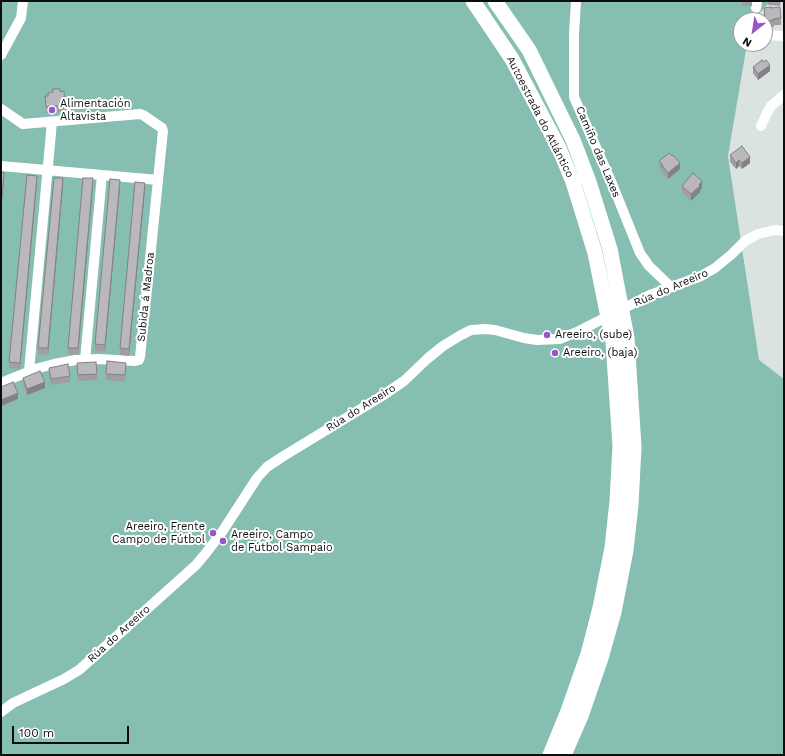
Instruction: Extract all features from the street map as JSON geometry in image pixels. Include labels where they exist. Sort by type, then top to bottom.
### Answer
[{"type":"highway","name":"Autoestrada do Atlántico","points":[[473,1],[512,59],[559,148],[573,182],[595,252],[613,342],[620,446],[617,501],[612,548],[600,608],[588,654],[568,711],[550,755]]},
{"type":"highway","name":"Autoestrada do Atlántico","points":[[495,1],[529,50],[584,168],[610,249],[627,338],[634,447],[626,550],[614,612],[601,658],[581,716],[564,755]]},
{"type":"street","points":[[1,55],[21,18],[23,1]]},
{"type":"street","name":"Camiño das Laxes","points":[[576,1],[574,34],[574,97],[613,186],[640,253],[649,266],[671,287]]},
{"type":"street","points":[[773,35],[784,37]]},
{"type":"street","points":[[761,126],[771,106],[784,95]]},
{"type":"street","name":"Subida á Madroa","points":[[1,109],[23,124],[140,114],[162,128],[163,131],[139,360],[134,362],[98,359],[76,360],[29,371],[1,382]]},
{"type":"street","points":[[29,371],[52,122]]},
{"type":"street","points":[[1,166],[158,180]]},
{"type":"street","points":[[85,360],[102,175]]},
{"type":"street","name":"Rúa do Areeiro","points":[[1,712],[13,703],[64,679],[79,670],[196,565],[222,532],[257,478],[267,467],[404,381],[426,359],[461,334],[471,330],[485,328],[537,340],[560,339],[579,331],[650,294],[701,276],[715,268],[746,241],[758,234],[775,230],[784,231]]},
{"type":"green space","points":[[1,1],[771,1],[761,12],[733,12],[733,52],[746,52],[728,156],[759,360],[784,379],[784,755],[1,755]]},
{"type":"building","points":[[780,7],[781,18],[773,19],[773,12],[764,12],[764,8]]},
{"type":"building","points":[[762,60],[763,62],[766,60],[770,65],[758,74],[753,67]]},
{"type":"building","points":[[53,89],[60,89],[60,92],[64,91],[65,105],[46,107],[45,96],[48,96],[48,93],[53,92]]},
{"type":"building","points":[[742,146],[750,157],[742,163],[739,160],[736,163],[730,155]]},
{"type":"building","points":[[669,153],[672,156],[673,155],[680,163],[668,173],[659,161]]},
{"type":"building","points":[[1,172],[4,173],[1,206]]},
{"type":"building","points":[[693,173],[702,181],[699,185],[700,186],[691,194],[682,186]]},
{"type":"building","points":[[27,175],[37,176],[20,363],[9,362]]},
{"type":"building","points":[[54,178],[63,178],[48,348],[38,348]]},
{"type":"building","points":[[83,178],[93,178],[78,348],[68,348]]},
{"type":"building","points":[[110,179],[120,180],[105,345],[95,344]]},
{"type":"building","points":[[135,182],[145,183],[129,349],[120,348]]},
{"type":"building","points":[[107,361],[126,363],[125,375],[106,374]]},
{"type":"building","points":[[96,362],[97,374],[78,375],[77,363]]},
{"type":"building","points":[[68,364],[70,376],[51,379],[49,368]]},
{"type":"building","points":[[40,371],[45,382],[27,389],[23,378]]},
{"type":"building","points":[[13,382],[18,393],[1,400],[1,387]]},
{"type":"place","name":"Alimentación Altavista","points":[[52,110]]},
{"type":"place","name":"Areeiro, (sube)","points":[[547,335]]},
{"type":"place","name":"Areeiro, (baja)","points":[[555,353]]},
{"type":"place","name":"Areeiro, Frente Campo de Fútbol","points":[[213,533]]},
{"type":"place","name":"Areeiro, Campo de Fútbol Sampaio","points":[[223,541]]}]
